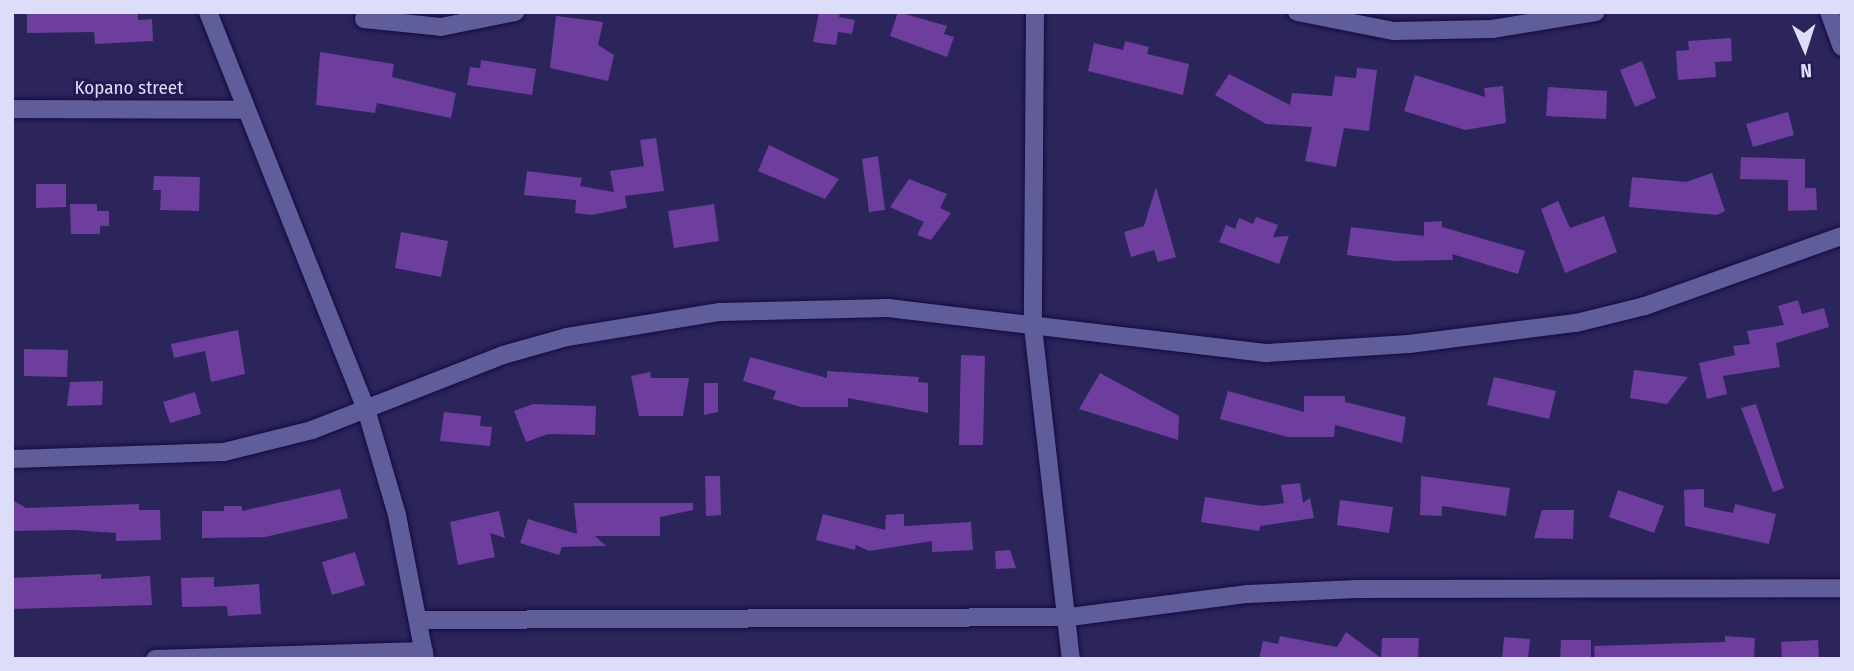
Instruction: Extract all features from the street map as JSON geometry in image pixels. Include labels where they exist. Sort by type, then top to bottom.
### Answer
[{"type":"street","points":[[155,659],[424,655],[397,515],[366,409],[208,12]]},
{"type":"street","points":[[364,19],[441,27],[515,12]]},
{"type":"street","points":[[1035,12],[1033,327],[1070,617],[1071,659]]},
{"type":"street","points":[[1297,12],[1394,31],[1492,29],[1596,12]]},
{"type":"street","points":[[1829,12],[1842,47]]},
{"type":"street","name":"Kopano street","points":[[12,109],[245,110]]},
{"type":"street","points":[[12,459],[224,452],[312,430],[503,355],[567,337],[720,312],[865,307],[1267,353],[1496,334],[1645,306],[1842,236]]},
{"type":"street","points":[[419,620],[1070,617],[1248,594],[1357,589],[1842,588]]},
{"type":"building","points":[[27,12],[138,12],[138,20],[152,19],[153,41],[95,44],[94,32],[27,33]]},
{"type":"building","points":[[819,12],[840,12],[839,17],[855,20],[852,34],[838,32],[836,45],[813,42]]},
{"type":"building","points":[[898,12],[947,26],[944,34],[954,37],[947,57],[890,36]]},
{"type":"building","points":[[556,16],[603,22],[598,45],[614,55],[608,81],[550,68]]},
{"type":"building","points":[[1731,38],[1732,61],[1715,62],[1716,77],[1678,80],[1676,51],[1689,50],[1688,41]]},
{"type":"building","points":[[1125,41],[1149,47],[1147,54],[1189,64],[1183,95],[1088,71],[1094,43],[1123,50]]},
{"type":"building","points":[[320,52],[394,64],[392,77],[456,93],[451,118],[377,103],[375,113],[316,105]]},
{"type":"building","points":[[481,60],[536,69],[532,95],[467,85],[470,67],[480,68]]},
{"type":"building","points":[[1642,61],[1656,98],[1635,107],[1620,70]]},
{"type":"building","points":[[1357,68],[1377,70],[1369,131],[1344,128],[1336,167],[1305,161],[1312,127],[1266,124],[1215,95],[1229,74],[1290,105],[1292,93],[1332,96],[1335,76],[1356,78]]},
{"type":"building","points":[[1415,75],[1485,97],[1484,88],[1503,86],[1506,123],[1465,130],[1404,111]]},
{"type":"building","points":[[1548,87],[1607,91],[1606,119],[1546,116]]},
{"type":"building","points":[[1788,112],[1794,135],[1753,147],[1746,124]]},
{"type":"building","points":[[656,138],[664,191],[625,196],[627,208],[591,215],[575,213],[576,200],[524,195],[527,171],[582,178],[580,186],[614,192],[610,171],[644,166],[640,140]]},
{"type":"building","points":[[769,145],[839,179],[825,199],[758,171]]},
{"type":"building","points":[[878,156],[885,210],[869,212],[862,159]]},
{"type":"building","points":[[1741,157],[1805,159],[1805,188],[1816,188],[1817,210],[1788,211],[1788,180],[1740,179]]},
{"type":"building","points":[[1712,173],[1725,211],[1717,215],[1629,207],[1632,177],[1686,182]]},
{"type":"building","points":[[154,176],[200,177],[199,211],[160,210],[161,190],[153,190]]},
{"type":"building","points":[[909,179],[947,194],[940,208],[951,213],[931,240],[917,235],[924,222],[890,207]]},
{"type":"building","points":[[36,184],[66,184],[66,207],[36,208]]},
{"type":"building","points":[[1156,187],[1176,257],[1158,262],[1154,250],[1131,257],[1124,232],[1144,226]]},
{"type":"building","points":[[1558,201],[1570,228],[1604,216],[1617,252],[1565,273],[1541,209]]},
{"type":"building","points":[[70,204],[97,204],[97,211],[109,211],[109,226],[100,226],[100,234],[71,234]]},
{"type":"building","points":[[714,204],[719,241],[674,248],[668,211]]},
{"type":"building","points":[[1256,217],[1278,225],[1273,237],[1289,236],[1279,264],[1219,242],[1226,225],[1235,229],[1239,218],[1253,224]]},
{"type":"building","points":[[1442,221],[1442,227],[1525,251],[1518,274],[1452,254],[1453,260],[1394,261],[1347,255],[1351,227],[1424,236],[1424,222]]},
{"type":"building","points":[[401,232],[448,241],[441,277],[395,268]]},
{"type":"building","points":[[1798,300],[1802,314],[1824,308],[1829,327],[1776,343],[1780,367],[1723,376],[1727,394],[1707,399],[1699,363],[1735,355],[1733,346],[1750,344],[1747,331],[1784,325],[1778,306]]},
{"type":"building","points":[[238,330],[245,374],[211,382],[205,351],[174,358],[171,344]]},
{"type":"building","points":[[24,349],[68,350],[67,377],[24,376]]},
{"type":"building","points":[[961,355],[985,356],[983,445],[959,445]]},
{"type":"building","points":[[750,357],[827,378],[827,371],[919,377],[918,382],[928,383],[928,413],[848,398],[848,407],[801,407],[773,399],[776,391],[743,381]]},
{"type":"building","points":[[1634,370],[1688,377],[1667,404],[1630,398]]},
{"type":"building","points":[[650,372],[651,378],[689,378],[683,416],[639,416],[631,376]]},
{"type":"building","points":[[1100,373],[1179,416],[1178,440],[1079,409]]},
{"type":"building","points":[[1494,377],[1556,391],[1549,419],[1487,405]]},
{"type":"building","points":[[103,381],[102,405],[67,406],[70,382]]},
{"type":"building","points":[[704,383],[718,383],[718,412],[704,415]]},
{"type":"building","points":[[1228,391],[1304,412],[1304,396],[1345,396],[1345,402],[1406,417],[1402,443],[1335,425],[1334,437],[1288,437],[1220,419]]},
{"type":"building","points":[[195,392],[201,414],[170,423],[163,402]]},
{"type":"building","points":[[533,404],[596,406],[595,435],[548,434],[526,442],[514,411]]},
{"type":"building","points":[[1756,404],[1784,488],[1773,492],[1741,408]]},
{"type":"building","points":[[444,412],[481,416],[480,426],[492,427],[490,446],[440,441]]},
{"type":"building","points":[[705,476],[720,476],[721,515],[706,516]]},
{"type":"building","points":[[1421,476],[1510,488],[1506,516],[1442,506],[1442,516],[1420,515]]},
{"type":"building","points":[[1300,483],[1303,503],[1310,498],[1314,518],[1260,526],[1259,531],[1201,522],[1205,497],[1262,506],[1284,503],[1281,485]]},
{"type":"building","points":[[340,489],[348,518],[265,537],[202,538],[202,511],[224,511],[224,506],[242,506],[242,511]]},
{"type":"building","points":[[1704,489],[1704,507],[1733,513],[1735,504],[1776,514],[1769,544],[1685,526],[1684,490]]},
{"type":"building","points":[[1618,490],[1664,506],[1654,533],[1609,517]]},
{"type":"building","points":[[12,500],[26,508],[139,504],[139,510],[160,510],[161,540],[116,541],[116,533],[73,530],[12,531]]},
{"type":"building","points":[[1340,500],[1393,507],[1389,533],[1337,525]]},
{"type":"building","points":[[574,503],[693,503],[693,510],[660,517],[660,536],[595,536],[606,546],[562,547],[559,555],[520,543],[528,519],[577,534]]},
{"type":"building","points":[[1542,510],[1574,510],[1573,539],[1534,538]]},
{"type":"building","points":[[499,511],[505,538],[490,533],[495,557],[458,565],[450,522]]},
{"type":"building","points":[[823,514],[885,530],[886,515],[904,514],[904,526],[971,522],[973,550],[932,552],[932,541],[869,551],[856,545],[855,550],[816,540]]},
{"type":"building","points":[[1010,550],[1016,568],[996,569],[995,551]]},
{"type":"building","points":[[355,552],[365,585],[332,595],[322,562]]},
{"type":"building","points":[[101,574],[101,579],[150,576],[152,605],[12,609],[12,578]]},
{"type":"building","points":[[214,577],[214,587],[259,584],[261,614],[228,616],[227,606],[182,607],[181,578]]},
{"type":"building","points":[[1346,632],[1381,658],[1382,638],[1419,638],[1418,659],[1259,659],[1263,641],[1278,644],[1280,636],[1337,647]]},
{"type":"building","points":[[1725,636],[1755,638],[1754,659],[1595,659],[1594,646],[1725,642]]},
{"type":"building","points":[[1504,637],[1530,639],[1528,659],[1502,659]]},
{"type":"building","points":[[1561,640],[1591,640],[1591,659],[1560,659]]},
{"type":"building","points":[[1818,640],[1819,659],[1782,659],[1781,642]]}]
